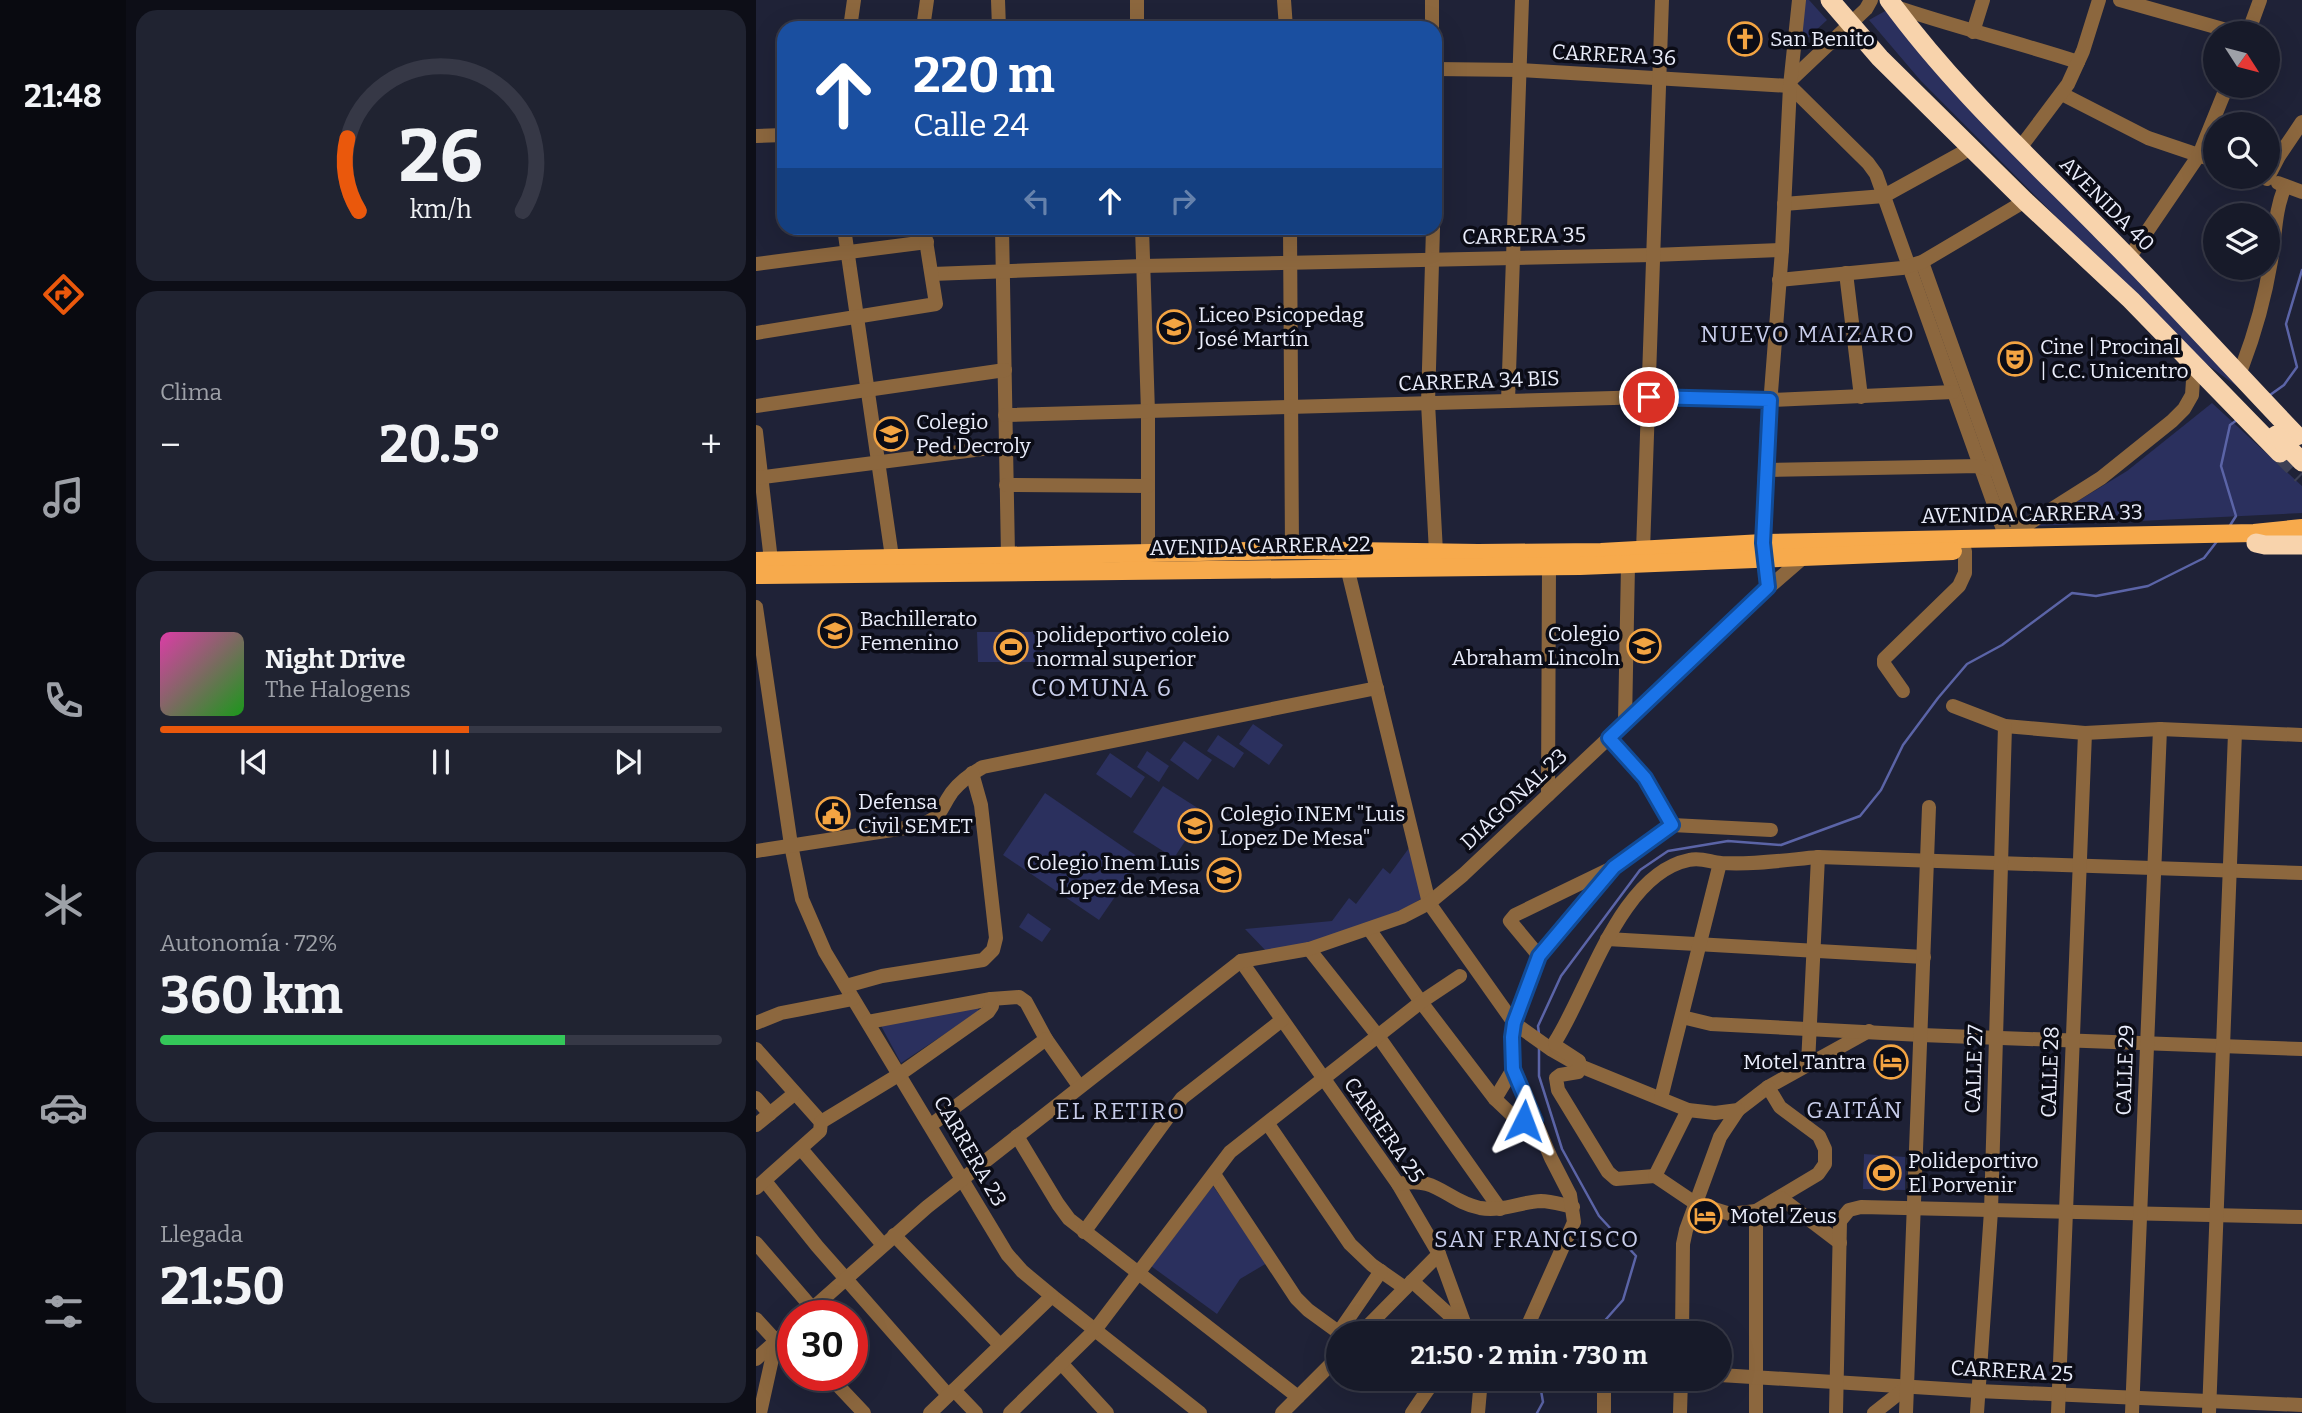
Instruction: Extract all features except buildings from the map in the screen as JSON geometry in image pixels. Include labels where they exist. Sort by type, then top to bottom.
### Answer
[{"type":"highway","name":"AVENIDA 40","points":[[1830,0],[1971,148],[2111,280],[2194,366],[2258,407]]},
{"type":"highway","name":"AVENIDA 40","points":[[1891,3],[1954,81],[2199,330],[2302,462]]},
{"type":"highway","points":[[2199,330],[2242,367],[2258,407],[2300,432]]},
{"type":"highway","name":"AVENIDA 40","points":[[2179,349],[2258,407],[2280,453]]},
{"type":"highway","points":[[2256,543],[2302,543]]},
{"type":"main road","name":"AVENIDA CARRERA 33","points":[[1763,550],[1804,557],[1965,551],[2222,538],[2302,528]]},
{"type":"main road","name":"AVENIDA CARRERA 33","points":[[1763,550],[2019,534],[2222,538],[2256,543]]},
{"type":"main road","name":"AVENIDA CARRERA 22","points":[[764,567],[892,557],[1148,552],[1763,550]]},
{"type":"main road","name":"AVENIDA CARRERA 22","points":[[764,567],[1549,567],[1628,565],[1763,550]]},
{"type":"street","points":[[851,21],[854,0]]},
{"type":"street","points":[[924,21],[927,0]]},
{"type":"street","points":[[998,0],[999,21]]},
{"type":"street","points":[[1137,0],[1137,21]]},
{"type":"street","points":[[1284,0],[1286,21]]},
{"type":"street","points":[[1432,0],[1432,21]]},
{"type":"street","points":[[1508,401],[1521,0]]},
{"type":"street","points":[[1625,722],[1628,565],[1643,551],[1662,0]]},
{"type":"street","points":[[1768,587],[1763,550],[1765,470],[1799,0]]},
{"type":"street","points":[[1791,83],[1866,9],[1871,0]]},
{"type":"street","points":[[1973,32],[1983,0]]},
{"type":"street","points":[[2020,148],[2062,94],[2078,62],[2099,0]]},
{"type":"street","points":[[2120,0],[2203,23]]},
{"type":"street","points":[[2252,21],[2260,0]]},
{"type":"street","points":[[1891,3],[1973,32],[2078,62]]},
{"type":"street","name":"CARRERA 36","points":[[1442,69],[1520,70],[1791,83]]},
{"type":"street","points":[[1791,83],[1876,174],[1915,264],[2019,534]]},
{"type":"street","points":[[2062,94],[2148,138],[2203,156]]},
{"type":"street","points":[[2129,258],[2199,155],[2222,98]]},
{"type":"street","points":[[2280,155],[2302,122]]},
{"type":"street","points":[[756,136],[777,135]]},
{"type":"street","points":[[1784,204],[1884,196],[1971,148]]},
{"type":"street","points":[[2280,184],[2302,192]]},
{"type":"street","points":[[2242,367],[2256,326],[2271,260],[2274,223],[2285,186]]},
{"type":"street","points":[[1779,280],[1915,264],[2025,201]]},
{"type":"street","points":[[845,235],[892,557]]},
{"type":"street","points":[[756,264],[847,252],[925,235],[936,304],[756,333]]},
{"type":"street","points":[[1002,235],[1008,555]]},
{"type":"street","points":[[1142,235],[1148,412],[1148,552]]},
{"type":"street","points":[[1290,235],[1292,550]]},
{"type":"street","points":[[1433,235],[1428,403],[1436,552]]},
{"type":"street","name":"CARRERA 35","points":[[932,274],[1782,250]]},
{"type":"street","points":[[1915,264],[1953,392],[1980,466],[2019,534]]},
{"type":"street","points":[[1846,273],[1860,397]]},
{"type":"street","points":[[2019,534],[2101,478],[2184,410],[2192,395],[2194,366]]},
{"type":"street","points":[[756,406],[1004,370]]},
{"type":"street","name":"CARRERA 34 BIS","points":[[1005,415],[1649,397],[1770,400],[1953,392]]},
{"type":"street","points":[[756,432],[764,567]]},
{"type":"street","points":[[759,478],[1006,446]]},
{"type":"street","points":[[1765,470],[1980,466],[1997,474]]},
{"type":"street","points":[[1006,485],[1148,486]]},
{"type":"street","points":[[1903,691],[1884,664],[1884,659],[1959,586],[1965,573],[1965,551]]},
{"type":"street","name":"DIAGONAL 23","points":[[1241,961],[1309,948],[1402,917],[1429,903],[1463,875],[1768,587],[1804,557]]},
{"type":"street","points":[[1347,567],[1429,903],[1519,1028],[1580,1066],[1688,1110],[1738,1110]]},
{"type":"street","points":[[1548,795],[1549,567]]},
{"type":"street","name":"CARRERA 23","points":[[756,607],[791,845],[806,908],[825,952],[1007,1254],[1022,1271],[1052,1296],[1200,1413]]},
{"type":"street","points":[[756,851],[918,826],[934,820],[953,791],[983,767],[1377,688]]},
{"type":"street","points":[[1953,706],[2005,726],[2085,733],[2160,729],[2302,735]]},
{"type":"street","name":"CALLE 27","points":[[1977,1413],[1991,1211],[2005,726]]},
{"type":"street","name":"CALLE 29","points":[[2133,1406],[2160,729]]},
{"type":"street","name":"CALLE 28","points":[[2058,1413],[2085,733]]},
{"type":"street","points":[[2209,1407],[2235,733]]},
{"type":"street","points":[[1609,738],[1645,778],[1672,825]]},
{"type":"street","points":[[756,1023],[780,1013],[849,993],[882,976],[983,960],[993,950],[996,938],[981,805],[972,774]]},
{"type":"street","points":[[1906,1413],[1929,807]]},
{"type":"street","points":[[1539,956],[1510,921],[1515,915],[1614,867],[1672,825],[1771,830]]},
{"type":"street","points":[[1580,1066],[1574,1058],[1556,1046],[1555,1042],[1607,939],[1638,894],[1675,863],[1701,859],[1720,863],[1818,857],[2302,873]]},
{"type":"street","points":[[1808,1064],[1818,857]]},
{"type":"street","points":[[1661,1098],[1720,863]]},
{"type":"street","points":[[1494,1099],[1513,1069],[1519,1028],[1539,956],[1614,867]]},
{"type":"street","points":[[1369,929],[1494,1099],[1514,1117],[1535,1121]]},
{"type":"street","points":[[1607,939],[1924,957]]},
{"type":"street","points":[[1309,948],[1378,1036],[1500,1209]]},
{"type":"street","points":[[822,1300],[963,1178],[1241,961]]},
{"type":"street","name":"CARRERA 25","points":[[1241,961],[1398,1184],[1439,1254],[1464,1321]]},
{"type":"street","points":[[1015,1411],[1095,1330],[1230,1152],[1421,1002],[1460,976]]},
{"type":"street","points":[[868,1022],[991,999],[1019,997],[1026,1002],[1046,1039],[1079,1086]]},
{"type":"street","points":[[821,1122],[900,1074],[988,1012],[992,1006],[991,999]]},
{"type":"street","points":[[1682,1017],[1711,1024],[1920,1035],[2302,1049]]},
{"type":"street","points":[[1084,1232],[1182,1098],[1282,1020]]},
{"type":"street","points":[[1682,1321],[1683,1244],[1720,1137],[1738,1110],[1768,1087],[1869,1031]]},
{"type":"street","points":[[931,1125],[1046,1039]]},
{"type":"street","points":[[756,1049],[821,1122]]},
{"type":"street","points":[[1580,1066],[1578,1072],[1560,1074],[1556,1078],[1558,1090],[1608,1172],[1616,1179],[1654,1176],[1695,1203],[1730,1214],[1756,1211],[1781,1198],[1818,1174],[1825,1164],[1825,1149],[1819,1136],[1780,1107],[1768,1087]]},
{"type":"street","points":[[1513,1069],[1570,1195],[1574,1222],[1530,1321]]},
{"type":"street","points":[[756,1125],[794,1094]]},
{"type":"street","points":[[756,1098],[770,1114]]},
{"type":"street","points":[[1654,1176],[1688,1110]]},
{"type":"street","points":[[821,1122],[820,1131],[802,1150],[760,1185],[951,1392],[976,1413]]},
{"type":"street","points":[[1268,1124],[1350,1244],[1364,1259],[1408,1284],[1453,1321]]},
{"type":"street","points":[[1017,1136],[1058,1205],[1084,1232],[1298,1397]]},
{"type":"street","points":[[802,1150],[889,1240],[1000,1345]]},
{"type":"street","points":[[1214,1174],[1296,1298],[1326,1323]]},
{"type":"street","points":[[1398,1184],[1424,1182],[1476,1207],[1500,1209],[1541,1201],[1573,1208]]},
{"type":"street","points":[[1781,1198],[1840,1243]]},
{"type":"street","points":[[1836,1413],[1840,1221],[1849,1210],[1861,1207],[2302,1217]]},
{"type":"street","points":[[1756,1211],[1756,1413]]},
{"type":"street","points":[[756,1243],[799,1300]]},
{"type":"street","points":[[1372,1321],[1439,1254]]},
{"type":"street","points":[[1348,1321],[1381,1271]]},
{"type":"street","points":[[930,1413],[1052,1296]]},
{"type":"street","points":[[756,1319],[776,1341]]},
{"type":"street","points":[[756,1359],[776,1341]]},
{"type":"street","points":[[759,1410],[776,1341]]},
{"type":"street","points":[[1062,1363],[1107,1413]]},
{"type":"street","points":[[1282,1413],[1326,1369]]},
{"type":"street","name":"CARRERA 25","points":[[1732,1376],[2059,1395],[2133,1406],[2302,1405]]},
{"type":"street","points":[[1874,1413],[1907,1387]]},
{"type":"street","points":[[841,1391],[856,1410]]},
{"type":"street","points":[[1412,1413],[1427,1391]]},
{"type":"street","points":[[1478,1413],[1480,1391]]},
{"type":"street","points":[[1604,1391],[1604,1413]]},
{"type":"street","points":[[1680,1413],[1681,1391]]},
{"type":"shaded area","points":[[1804,0],[1809,0],[1827,20],[1800,45]]},
{"type":"shaded area","points":[[1887,10],[2150,294],[2225,367],[2242,390],[2193,354],[1921,81],[1869,20]]},
{"type":"shaded area","points":[[2212,403],[2302,486],[2302,513],[2037,526],[2127,471]]},
{"type":"shaded area","name":"polideportivo coleio normal superior","points":[[977,632],[1046,632],[1042,662],[978,662]]},
{"type":"shaded area","points":[[1253,724],[1283,745],[1269,765],[1239,744]]},
{"type":"shaded area","points":[[1218,735],[1244,753],[1234,768],[1207,751]]},
{"type":"shaded area","points":[[1184,741],[1212,760],[1198,780],[1170,760]]},
{"type":"shaded area","points":[[1147,751],[1169,766],[1159,782],[1137,767]]},
{"type":"shaded area","points":[[1110,753],[1145,777],[1131,798],[1096,774]]},
{"type":"shaded area","points":[[1163,786],[1204,812],[1174,858],[1133,832]]},
{"type":"shaded area","points":[[1045,793],[1141,859],[1099,920],[1003,855]]},
{"type":"shaded area","points":[[1409,848],[1424,897],[1386,918],[1329,938],[1267,952],[1245,929],[1332,921],[1349,898],[1356,904],[1383,868],[1390,874]]},
{"type":"shaded area","points":[[1028,913],[1051,929],[1042,942],[1019,927]]},
{"type":"shaded area","points":[[979,1004],[978,1012],[901,1063],[879,1022]]},
{"type":"shaded area","name":"Polideportivo El Porvenir","points":[[1864,1154],[1905,1157],[1905,1190],[1863,1189]]},
{"type":"shaded area","points":[[1213,1186],[1267,1263],[1240,1279],[1217,1314],[1151,1266]]},
{"type":"waterway","points":[[2270,395],[2284,385],[2297,367],[2286,324],[2302,270]]},
{"type":"waterway","points":[[2229,527],[2236,516],[2221,466],[2230,425],[2237,420]]},
{"type":"waterway","points":[[1539,1034],[1538,1026],[1561,976],[1640,870],[1668,851],[1728,841],[1781,845],[1860,816],[1881,790],[1903,745],[1967,664],[2002,645],[2072,593],[2096,596],[2148,586],[2204,558],[2218,540]]},
{"type":"waterway","points":[[1539,1048],[1539,1076],[1562,1149],[1599,1216],[1636,1256],[1623,1300],[1604,1321]]},
{"type":"waterway","points":[[1537,1413],[1543,1402],[1541,1391]]},
{"type":"tunnel","points":[[2280,453],[2302,475]]},
{"type":"place","name":"San Benito","points":[[1745,39]]},
{"type":"place","name":"Liceo Psicopedag José Martín","points":[[1174,327]]},
{"type":"place","name":"Cine | Procinal | C.C. Unicentro","points":[[2015,359]]},
{"type":"place","name":"Colegio Ped Decroly","points":[[891,434]]},
{"type":"place","name":"Bachillerato Femenino","points":[[835,631]]},
{"type":"place","name":"Colegio Abraham Lincoln","points":[[1644,646]]},
{"type":"place","name":"polideportivo coleio normal superior","points":[[1011,647]]},
{"type":"place","name":"Defensa Civil SEMET","points":[[833,814]]},
{"type":"place","name":"Colegio INEM \"Luis Lopez De Mesa\"","points":[[1195,826]]},
{"type":"place","name":"Colegio Inem Luis Lopez de Mesa","points":[[1224,875]]},
{"type":"place","name":"Motel Tantra","points":[[1891,1062]]},
{"type":"place","name":"Polideportivo El Porvenir","points":[[1884,1173]]},
{"type":"place","name":"Motel Zeus","points":[[1705,1216]]},
{"type":"district","name":"NUEVO MAIZARO","points":[[1808,334]]},
{"type":"district","name":"COMUNA 6","points":[[1102,688]]},
{"type":"district","name":"GAITÁN","points":[[1855,1110]]},
{"type":"district","name":"EL RETIRO","points":[[1121,1111]]},
{"type":"district","name":"SAN FRANCISCO","points":[[1537,1239]]},
{"type":"route","points":[[1524,1121],[1535,1121],[1513,1069],[1512,1037],[1514,1023],[1539,956],[1614,867],[1672,825],[1645,778],[1609,738],[1768,587],[1763,543],[1770,400],[1649,397]]}]
